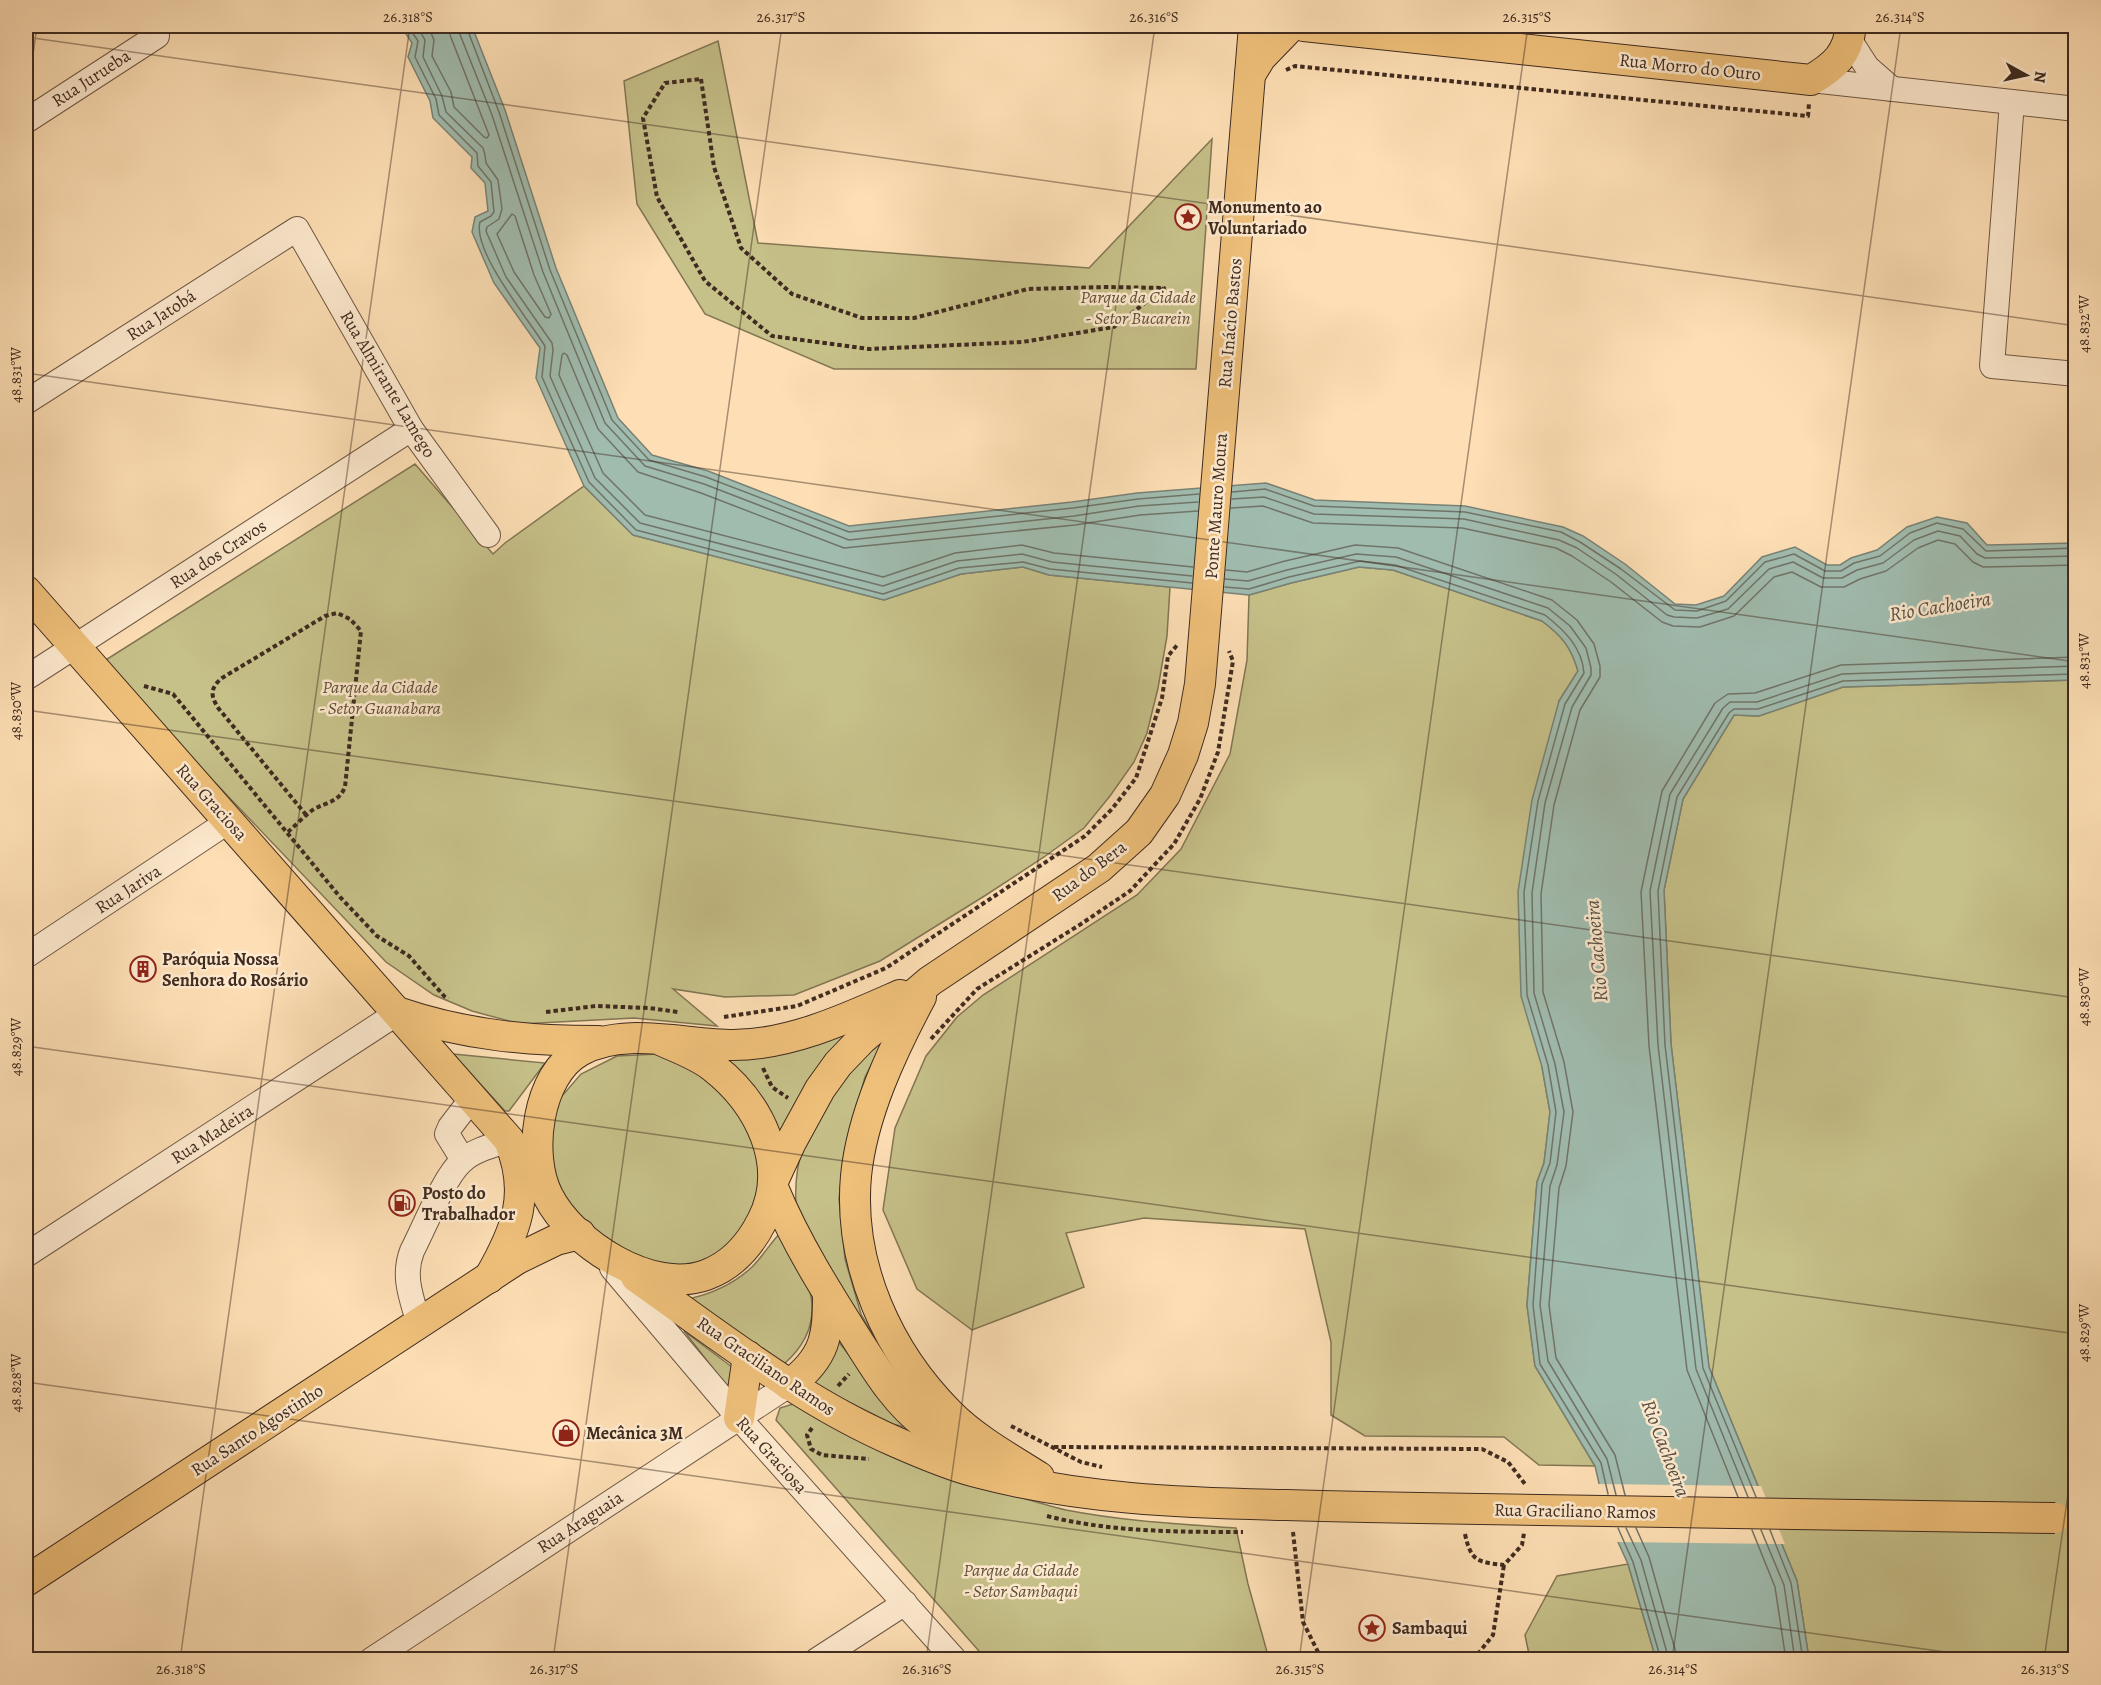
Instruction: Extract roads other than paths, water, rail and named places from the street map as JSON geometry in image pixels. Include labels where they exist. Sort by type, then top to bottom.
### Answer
[{"type":"main road","name":"Rua Inácio Bastos","points":[[1224,405],[1254,26]]},
{"type":"main road","points":[[1250,80],[1261,57],[1291,26]]},
{"type":"main road","name":"Rua Morro do Ouro","points":[[1304,26],[1811,80]]},
{"type":"main road","points":[[1811,80],[1830,69],[1842,55],[1850,32]]},
{"type":"main road","name":"Ponte Mauro Moura","points":[[1208,608],[1224,405]]},
{"type":"main road","name":"Rua Graciosa","points":[[26,591],[399,1012],[509,1140],[519,1170]]},
{"type":"main road","name":"Rua do Bera","points":[[593,1246],[640,1272],[671,1280],[696,1278],[720,1269],[741,1253],[756,1234],[765,1215],[774,1184],[807,1111],[838,1064],[862,1039],[930,981],[1099,868],[1139,832],[1165,795],[1183,755],[1193,723],[1200,684],[1208,608]]},
{"type":"main road","points":[[930,981],[899,1038],[878,1090],[862,1141],[856,1174],[855,1205],[857,1232],[865,1274],[876,1307],[892,1339],[920,1381],[951,1415],[983,1441],[1039,1477]]},
{"type":"main road","name":"Rua do Bera","points":[[607,1041],[630,1039],[733,1045],[760,1043],[860,1013],[930,981]]},
{"type":"main road","name":"Rua Graciosa","points":[[399,1012],[428,1022],[487,1035],[558,1041],[607,1041]]},
{"type":"main road","points":[[660,1040],[711,1065],[743,1097],[767,1139],[773,1160],[774,1184]]},
{"type":"main road","points":[[593,1246],[561,1216],[544,1186],[538,1132],[541,1106],[550,1084],[562,1066],[579,1051],[607,1041]]},
{"type":"main road","points":[[509,1140],[541,1106]]},
{"type":"main road","name":"Rua Santo Agostinho","points":[[489,1278],[508,1244],[518,1214],[519,1170]]},
{"type":"main road","name":"Rua Graciliano Ramos","points":[[774,1184],[788,1223],[828,1293],[895,1394],[925,1424],[956,1445],[986,1460],[1075,1491]]},
{"type":"main road","name":"Rua Santo Agostinho","points":[[26,1581],[536,1248],[556,1240],[593,1246]]},
{"type":"main road","name":"Rua Graciliano Ramos","points":[[593,1246],[748,1356],[824,1406],[895,1442],[974,1472],[1005,1479],[1120,1498],[1172,1503],[2065,1519]]},
{"type":"main road","points":[[789,1384],[802,1375],[816,1360],[823,1347],[827,1333],[828,1293]]},
{"type":"main road","points":[[739,1418],[748,1356]]},
{"type":"street","points":[[1850,32],[1867,67],[1892,89]]},
{"type":"street","name":"Rua Jurueba","points":[[26,121],[157,36]]},
{"type":"street","name":"Rua Morro do Ouro","points":[[1811,80],[2076,109]]},
{"type":"street","points":[[2012,102],[1992,366],[2076,374]]},
{"type":"street","name":"Rua Jatobá","points":[[26,402],[297,229]]},
{"type":"street","name":"Rua Almirante Lamego","points":[[297,229],[411,429],[488,535]]},
{"type":"street","name":"Rua dos Cravos","points":[[26,678],[411,429]]},
{"type":"street","name":"Rua Jariva","points":[[26,956],[229,821]]},
{"type":"street","name":"Rua Madeira","points":[[26,1255],[399,1012]]},
{"type":"street","points":[[463,1160],[447,1134],[473,1098]]},
{"type":"street","points":[[419,1324],[407,1279],[407,1264],[452,1173],[463,1160],[475,1153],[509,1140]]},
{"type":"street","name":"Rua Graciosa","points":[[593,1246],[739,1418],[955,1659]]},
{"type":"street","name":"Rua Araguaia","points":[[371,1659],[789,1384]]},
{"type":"street","points":[[817,1659],[905,1603]]},
{"type":"water","name":"Rio Cachoeira","points":[[401,26],[469,26],[473,29],[505,110],[556,268],[618,418],[652,455],[708,471],[849,526],[1137,493],[1266,483],[1315,500],[1465,506],[1563,527],[1583,536],[1625,564],[1675,604],[1696,605],[1724,596],[1762,557],[1795,547],[1827,565],[1840,565],[1851,558],[1877,550],[1907,527],[1937,517],[1967,523],[1987,545],[2075,543],[2075,680],[1843,687],[1759,716],[1734,715],[1683,799],[1664,890],[1671,1044],[1709,1367],[1797,1581],[1809,1659],[1656,1659],[1628,1564],[1607,1518],[1595,1466],[1535,1366],[1527,1305],[1537,1182],[1544,1163],[1550,1112],[1542,1067],[1521,996],[1518,892],[1532,800],[1559,701],[1578,671],[1569,649],[1560,637],[1542,621],[1393,570],[1359,567],[1249,595],[1049,575],[1023,567],[961,574],[884,600],[633,535],[584,486],[536,378],[540,348],[494,283],[472,232],[475,217],[488,211],[485,183],[471,168],[472,157],[433,118],[430,101],[408,57],[412,43]]},
{"type":"place","name":"Monumento ao Voluntariado","points":[[1188,217]]},
{"type":"place","name":"Paróquia Nossa Senhora do Rosário","points":[[143,969]]},
{"type":"place","name":"Posto do Trabalhador","points":[[402,1203]]},
{"type":"place","name":"Mecânica 3M","points":[[566,1433]]},
{"type":"place","name":"Sambaqui","points":[[1372,1628]]},
{"type":"park label","name":"Parque da Cidade - Setor Bucarein","points":[[1138,307]]},
{"type":"park label","name":"Parque da Cidade - Setor Guanabara","points":[[380,697]]},
{"type":"park label","name":"Parque da Cidade - Setor Sambaqui","points":[[1021,1580]]}]
